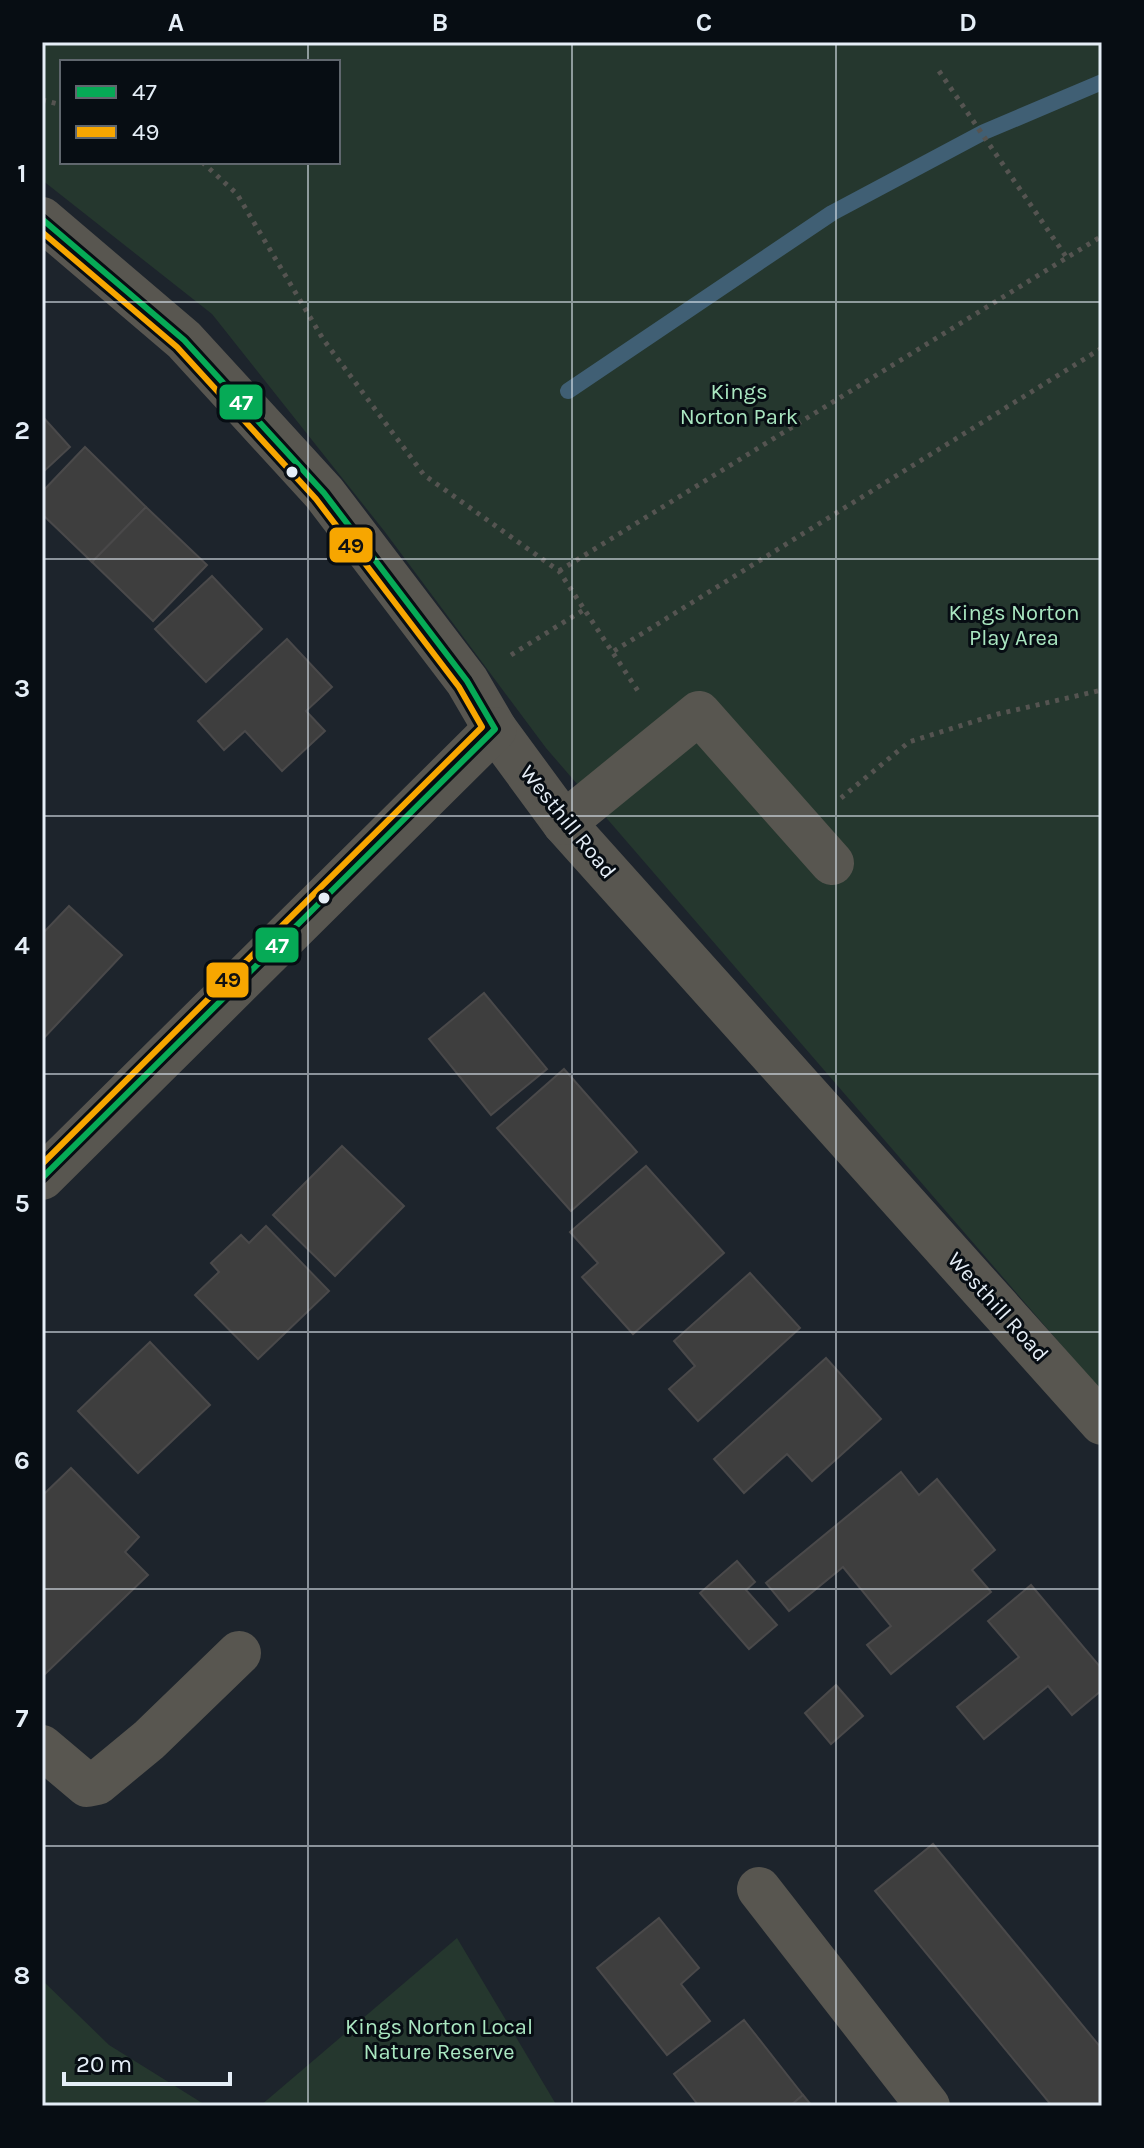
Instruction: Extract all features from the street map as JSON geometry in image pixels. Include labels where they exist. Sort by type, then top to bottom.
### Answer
[{"type":"street","name":"Westhill Road","points":[[42,219],[184,340],[324,493],[467,681],[495,729],[564,823],[1102,1423]]},
{"type":"street","points":[[564,823],[699,713],[832,863]]},
{"type":"street","points":[[42,1178],[495,729]]},
{"type":"street","points":[[42,1747],[87,1785],[97,1783],[149,1740],[239,1653]]},
{"type":"street","points":[[759,1889],[928,2106]]},
{"type":"path","points":[[939,71],[1067,258]]},
{"type":"path","points":[[204,164],[237,194],[323,339],[424,475],[559,571],[614,651],[1102,348]]},
{"type":"path","points":[[559,571],[1102,236]]},
{"type":"path","points":[[467,681],[585,609]]},
{"type":"path","points":[[803,830],[909,742],[998,714],[1102,690]]},
{"type":"green space","name":"Kings Norton Park","points":[[42,42],[1102,42],[1102,1392],[546,748],[385,532],[212,314],[42,180]]},
{"type":"green space","name":"Kings Norton Local Nature Reserve","points":[[457,1938],[557,2106],[260,2106]]},
{"type":"green space","points":[[42,1980],[109,2045],[207,2106],[42,2106]]},
{"type":"building","points":[[42,416],[70,447],[42,473]]},
{"type":"building","points":[[85,447],[146,507],[92,562],[42,514],[42,492]]},
{"type":"building","points":[[146,507],[207,565],[153,621],[92,562]]},
{"type":"building","points":[[212,576],[262,629],[206,682],[155,629]]},
{"type":"building","points":[[287,639],[332,687],[306,711],[325,731],[282,771],[245,731],[224,750],[198,721]]},
{"type":"building","points":[[69,906],[122,955],[42,1040],[42,928],[45,931]]},
{"type":"building","points":[[484,993],[547,1069],[491,1115],[429,1039]]},
{"type":"building","points":[[564,1069],[637,1152],[571,1211],[497,1128]]},
{"type":"building","points":[[342,1146],[404,1206],[335,1276],[273,1215]]},
{"type":"building","points":[[646,1166],[724,1253],[633,1334],[582,1277],[598,1263],[570,1232]]},
{"type":"building","points":[[266,1226],[329,1291],[258,1359],[195,1295],[219,1272],[211,1263],[241,1235],[249,1243]]},
{"type":"building","points":[[750,1273],[800,1328],[698,1421],[669,1389],[695,1366],[674,1341]]},
{"type":"building","points":[[150,1342],[210,1405],[138,1473],[78,1411]]},
{"type":"building","points":[[826,1358],[881,1419],[812,1481],[787,1454],[744,1493],[714,1459]]},
{"type":"building","points":[[71,1468],[139,1537],[125,1552],[148,1575],[42,1677],[42,1496]]},
{"type":"building","points":[[901,1472],[919,1495],[937,1479],[995,1550],[972,1570],[991,1592],[891,1674],[867,1645],[891,1626],[843,1567],[789,1611],[766,1583]]},
{"type":"building","points":[[737,1561],[755,1582],[746,1590],[777,1625],[749,1649],[700,1593]]},
{"type":"building","points":[[1031,1585],[1102,1669],[1102,1690],[1072,1715],[1048,1686],[984,1739],[957,1707],[1019,1657],[988,1621]]},
{"type":"building","points":[[836,1685],[863,1716],[831,1744],[805,1713]]},
{"type":"building","points":[[933,1844],[1102,2049],[1102,2106],[1052,2106],[875,1891]]},
{"type":"building","points":[[659,1918],[699,1968],[681,1984],[710,2021],[667,2055],[597,1968]]},
{"type":"building","points":[[744,2020],[803,2095],[790,2106],[699,2106],[674,2074]]},
{"type":"building","points":[[803,2095],[812,2106],[790,2106]]},
{"type":"waterway","points":[[568,391],[832,213],[984,132],[1102,82]]},
{"type":"transit line","name":"47","points":[[42,219],[184,340],[324,493],[467,681],[495,729],[42,1178]]},
{"type":"transit line","name":"49","points":[[42,232],[177,347],[316,499],[459,687],[482,727],[42,1164]]},
{"type":"park label","name":"Kings Norton Play Area","points":[[1014,626]]}]
